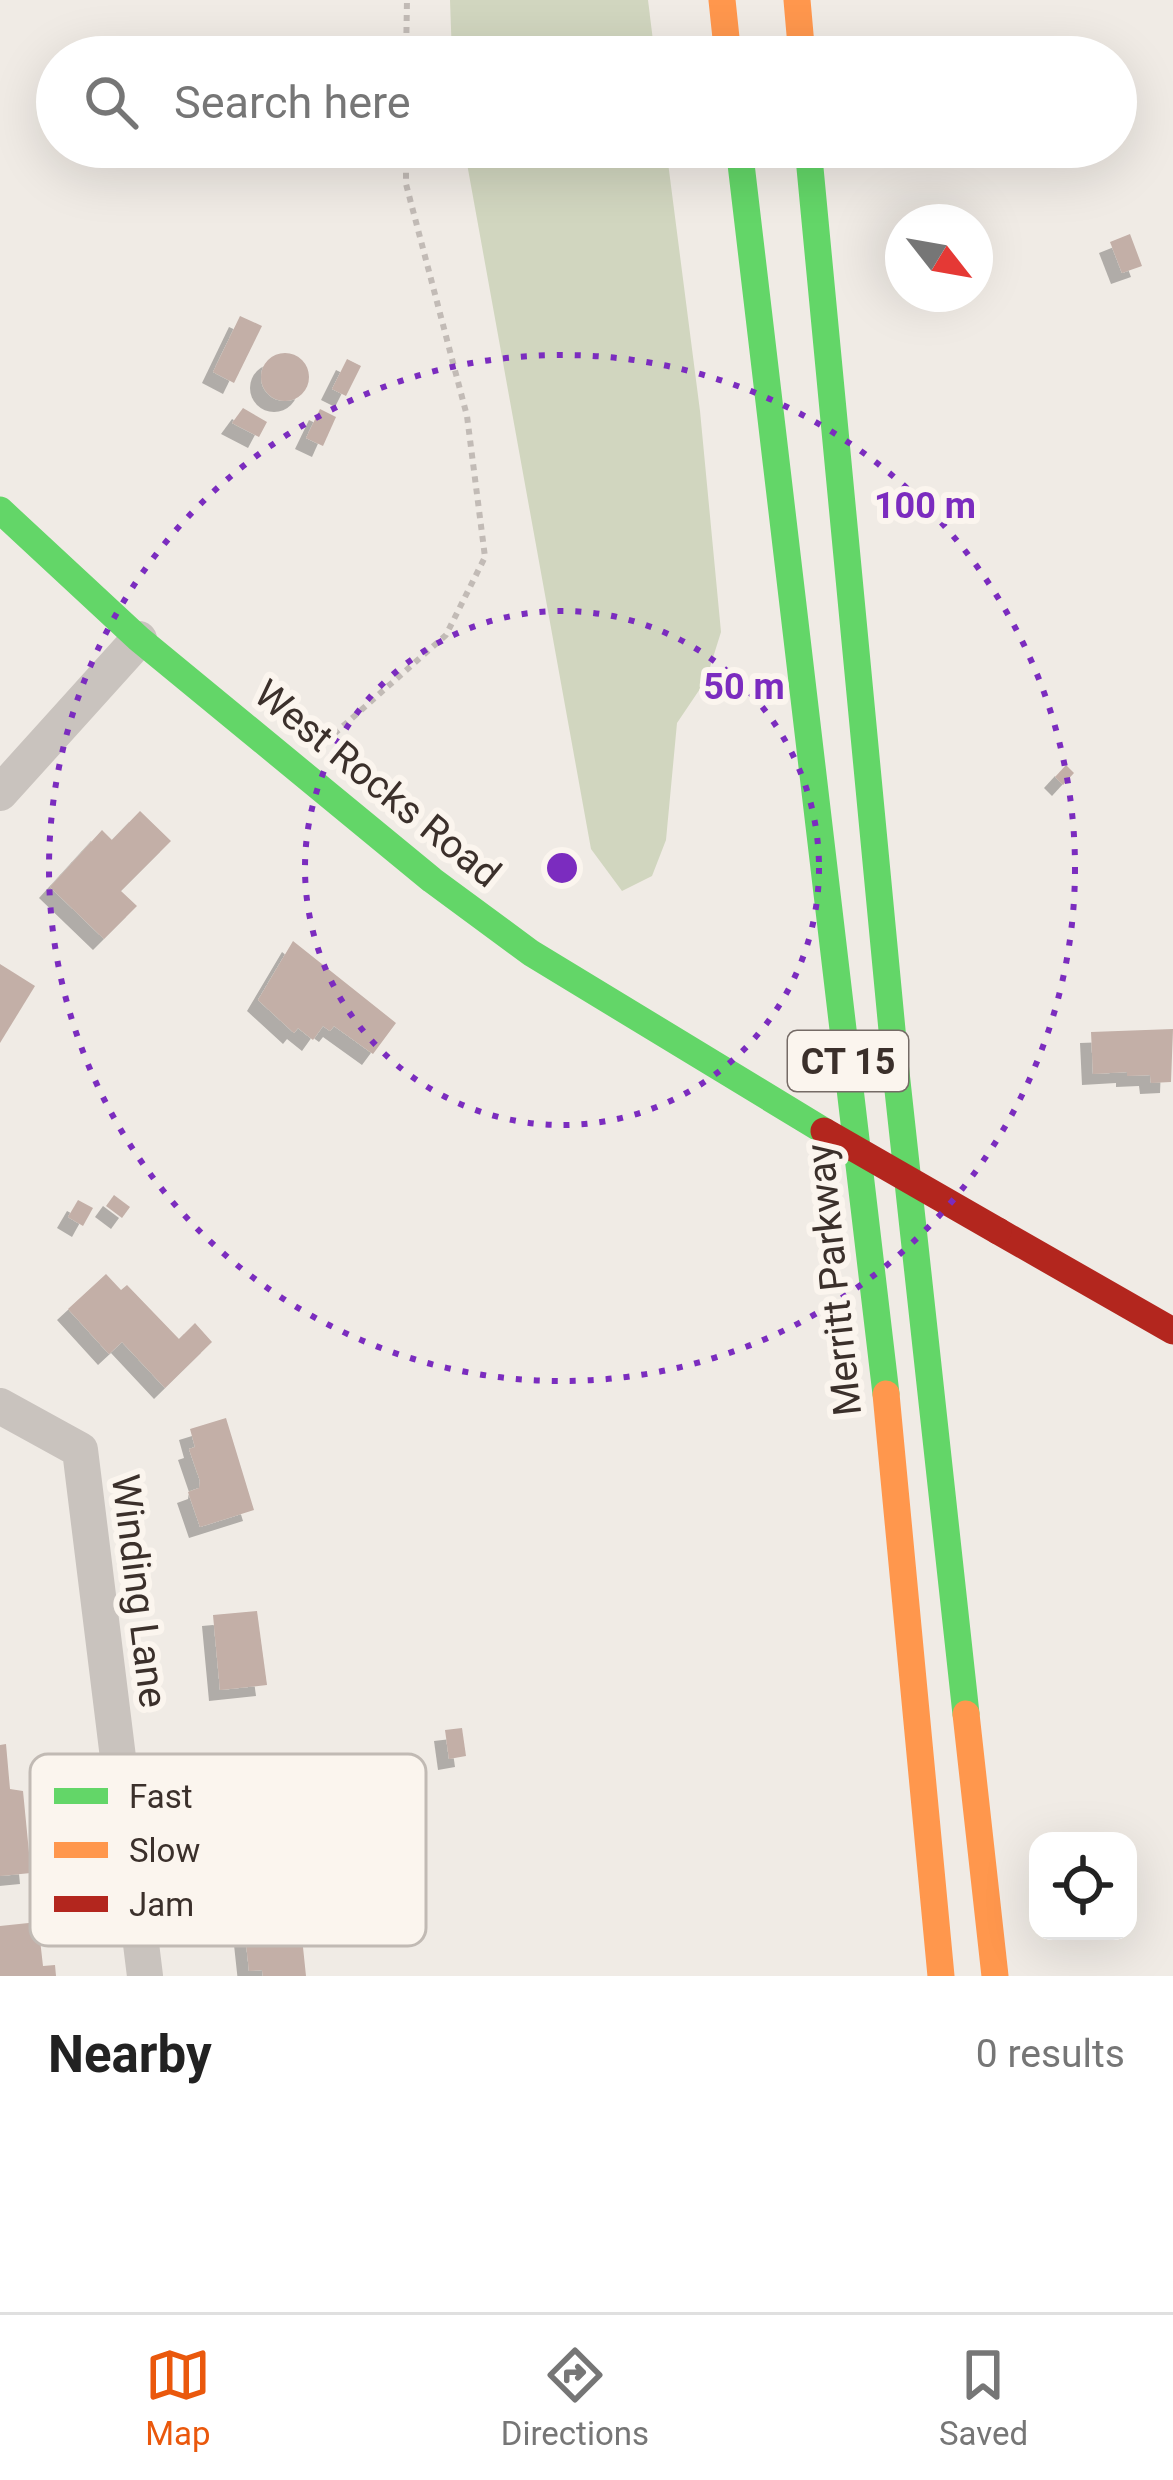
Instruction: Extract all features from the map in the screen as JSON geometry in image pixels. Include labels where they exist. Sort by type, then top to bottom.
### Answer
[{"type":"main road","points":[[722,0],[726,36]]},
{"type":"main road","points":[[797,0],[800,36]]},
{"type":"main road","name":"Merritt Parkway","points":[[741,168],[882,1355],[941,1976]]},
{"type":"main road","name":"CT 15","points":[[810,168],[898,1094],[995,1976]]},
{"type":"main road","name":"West Rocks Road","points":[[0,510],[139,639],[432,880],[531,953],[824,1132],[1173,1331]]},
{"type":"street","points":[[0,794],[139,639]]},
{"type":"street","name":"Winding Lane","points":[[0,1406],[80,1450],[118,1754]]},
{"type":"street","name":"Winding Lane","points":[[142,1946],[146,1976]]},
{"type":"path","points":[[406,0],[406,36]]},
{"type":"path","points":[[296,768],[446,635],[485,557],[467,416],[406,184],[406,168]]},
{"type":"green space","points":[[450,0],[648,0],[652,36],[451,36]]},
{"type":"green space","points":[[468,168],[669,168],[700,411],[721,632],[706,680],[677,723],[666,840],[652,876],[622,891],[591,849]]},
{"type":"building","points":[[1130,234],[1142,266],[1122,273],[1110,242]]},
{"type":"building","points":[[240,316],[262,326],[234,383],[213,372]]},
{"type":"building","points":[[285,353],[302,360],[309,377],[302,394],[285,401],[268,394],[261,377],[268,360]]},
{"type":"building","points":[[347,359],[361,366],[346,396],[332,389]]},
{"type":"building","points":[[243,408],[267,422],[259,437],[232,423]]},
{"type":"building","points":[[320,409],[336,417],[323,446],[306,438]]},
{"type":"building","points":[[1066,765],[1074,773],[1063,785],[1055,777]]},
{"type":"building","points":[[140,811],[171,841],[121,891],[137,906],[104,939],[50,887],[102,830],[112,840]]},
{"type":"building","points":[[293,941],[396,1023],[373,1054],[334,1026],[330,1031],[323,1026],[313,1040],[298,1028],[294,1033],[258,1000]]},
{"type":"building","points":[[0,964],[35,986],[0,1043]]},
{"type":"building","points":[[1173,1029],[1171,1082],[1151,1083],[1150,1075],[1127,1076],[1127,1072],[1093,1074],[1091,1032]]},
{"type":"building","points":[[114,1195],[130,1207],[122,1218],[106,1206]]},
{"type":"building","points":[[78,1200],[93,1208],[83,1226],[68,1217]]},
{"type":"building","points":[[106,1274],[121,1290],[127,1285],[179,1339],[195,1323],[212,1342],[165,1388],[122,1342],[109,1354],[68,1309]]},
{"type":"building","points":[[226,1418],[254,1510],[200,1527],[188,1492],[199,1488],[200,1481],[189,1449],[195,1447],[190,1429]]},
{"type":"building","points":[[257,1611],[267,1685],[220,1690],[213,1615]]},
{"type":"building","points":[[462,1728],[466,1756],[449,1759],[445,1730]]},
{"type":"building","points":[[6,1744],[10,1789],[23,1791],[30,1873],[0,1876],[0,1745]]},
{"type":"building","points":[[30,1923],[30,1946],[41,1946],[43,1966],[55,1965],[56,1976],[0,1976],[0,1926]]},
{"type":"building","points":[[246,1946],[303,1946],[306,1976],[263,1976],[262,1970],[249,1971]]},
{"type":"traffic: fast","points":[[741,168],[886,1394]]},
{"type":"traffic: fast","points":[[810,168],[896,1072],[966,1714]]},
{"type":"traffic: fast","points":[[0,510],[139,639],[432,880],[531,953],[824,1131]]},
{"type":"traffic: slow","points":[[722,0],[726,36]]},
{"type":"traffic: slow","points":[[797,0],[800,36]]},
{"type":"traffic: slow","points":[[886,1394],[941,1976]]},
{"type":"traffic: slow","points":[[966,1714],[995,1976]]},
{"type":"traffic: jam","points":[[824,1131],[998,1231]]},
{"type":"traffic: jam","points":[[998,1231],[1173,1331]]}]
